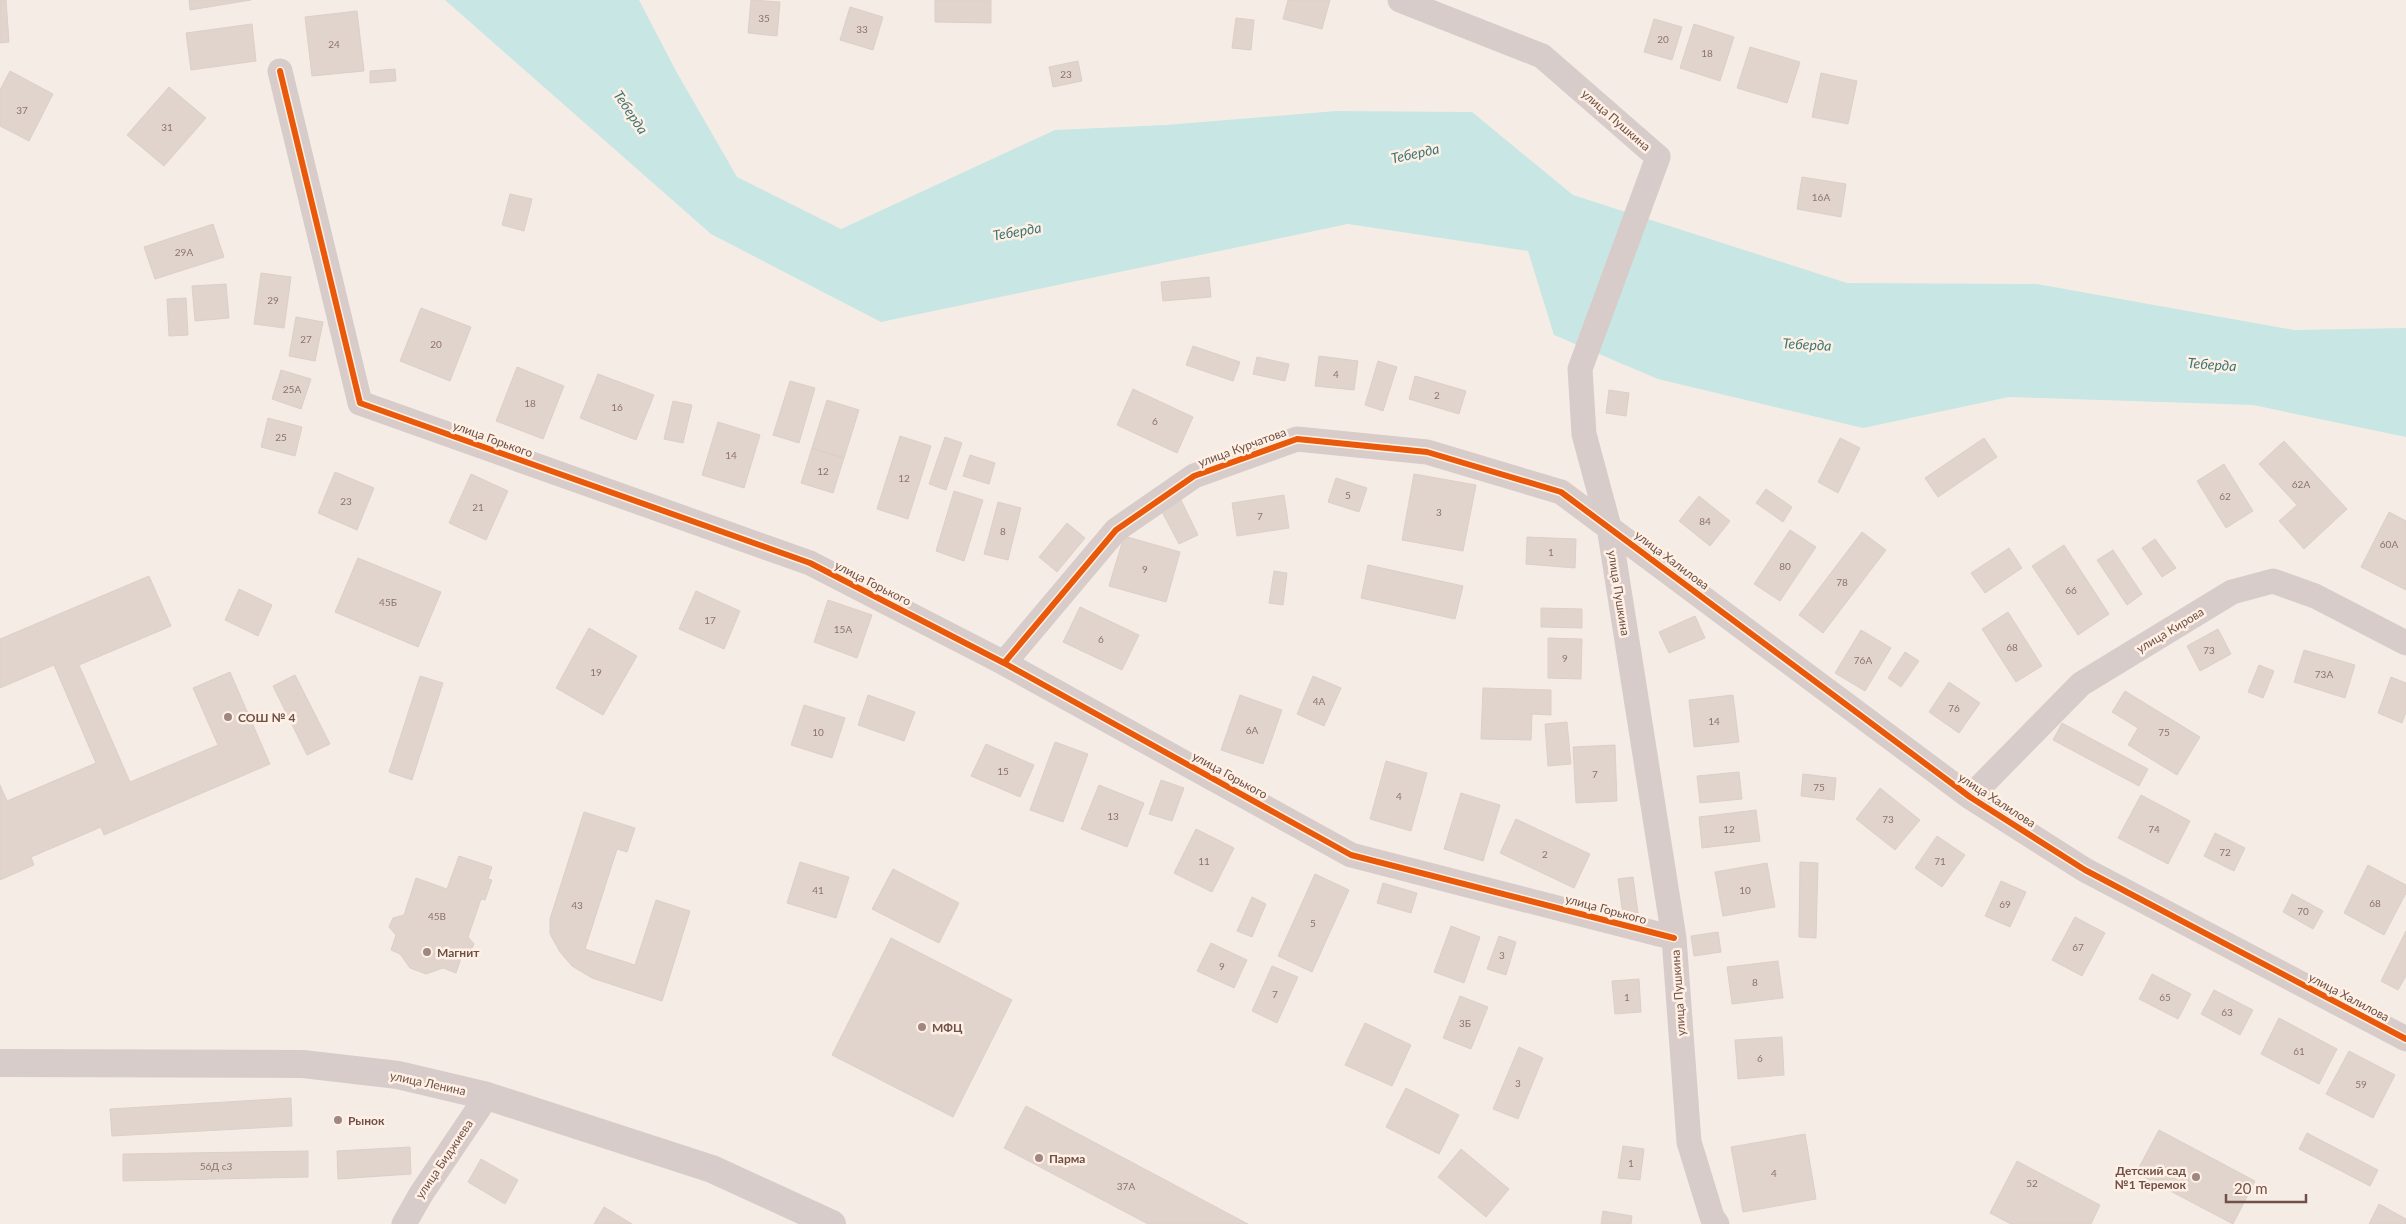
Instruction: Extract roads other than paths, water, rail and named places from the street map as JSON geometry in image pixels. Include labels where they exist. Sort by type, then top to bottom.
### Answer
[{"type":"main road","name":"улица Ленина","points":[[0,1063],[303,1064],[398,1075],[487,1096],[712,1169],[832,1224]]},
{"type":"street","name":"улица Пушкина","points":[[1400,0],[1542,56],[1658,156],[1580,369],[1584,434],[1609,527],[1674,938],[1690,1142],[1712,1217],[1717,1224]]},
{"type":"street","name":"улица Горького","points":[[280,71],[360,403],[810,563],[1004,663],[1351,854],[1674,938]]},
{"type":"street","name":"улица Курчатова","points":[[1004,663],[1116,530],[1194,476],[1297,439],[1436,455],[1561,492],[1609,527]]},
{"type":"street","name":"улица Халилова","points":[[1609,527],[1970,797],[2085,870],[2406,1040]]},
{"type":"street","name":"улица Кирова","points":[[1970,797],[2081,684],[2232,592],[2273,581],[2315,596],[2406,643]]},
{"type":"street","name":"улица Биджиева","points":[[404,1224],[421,1194],[487,1096]]},
{"type":"water","name":"Теберда","points":[[445,0],[639,0],[676,71],[737,177],[841,229],[1055,130],[1166,125],[1336,111],[1472,112],[1573,195],[1847,283],[2037,284],[2294,330],[2406,328],[2406,437],[2253,405],[2009,397],[1863,428],[1658,379],[1554,335],[1528,251],[1348,224],[881,322],[711,234]]},
{"type":"place","name":"СОШ № 4","points":[[228,717]]},
{"type":"place","name":"Магнит","points":[[427,952]]},
{"type":"place","name":"МФЦ","points":[[922,1027]]},
{"type":"place","name":"Рынок","points":[[338,1120]]},
{"type":"place","name":"Парма","points":[[1039,1158]]},
{"type":"place","name":"Детский сад №1 Теремок","points":[[2196,1177]]}]
